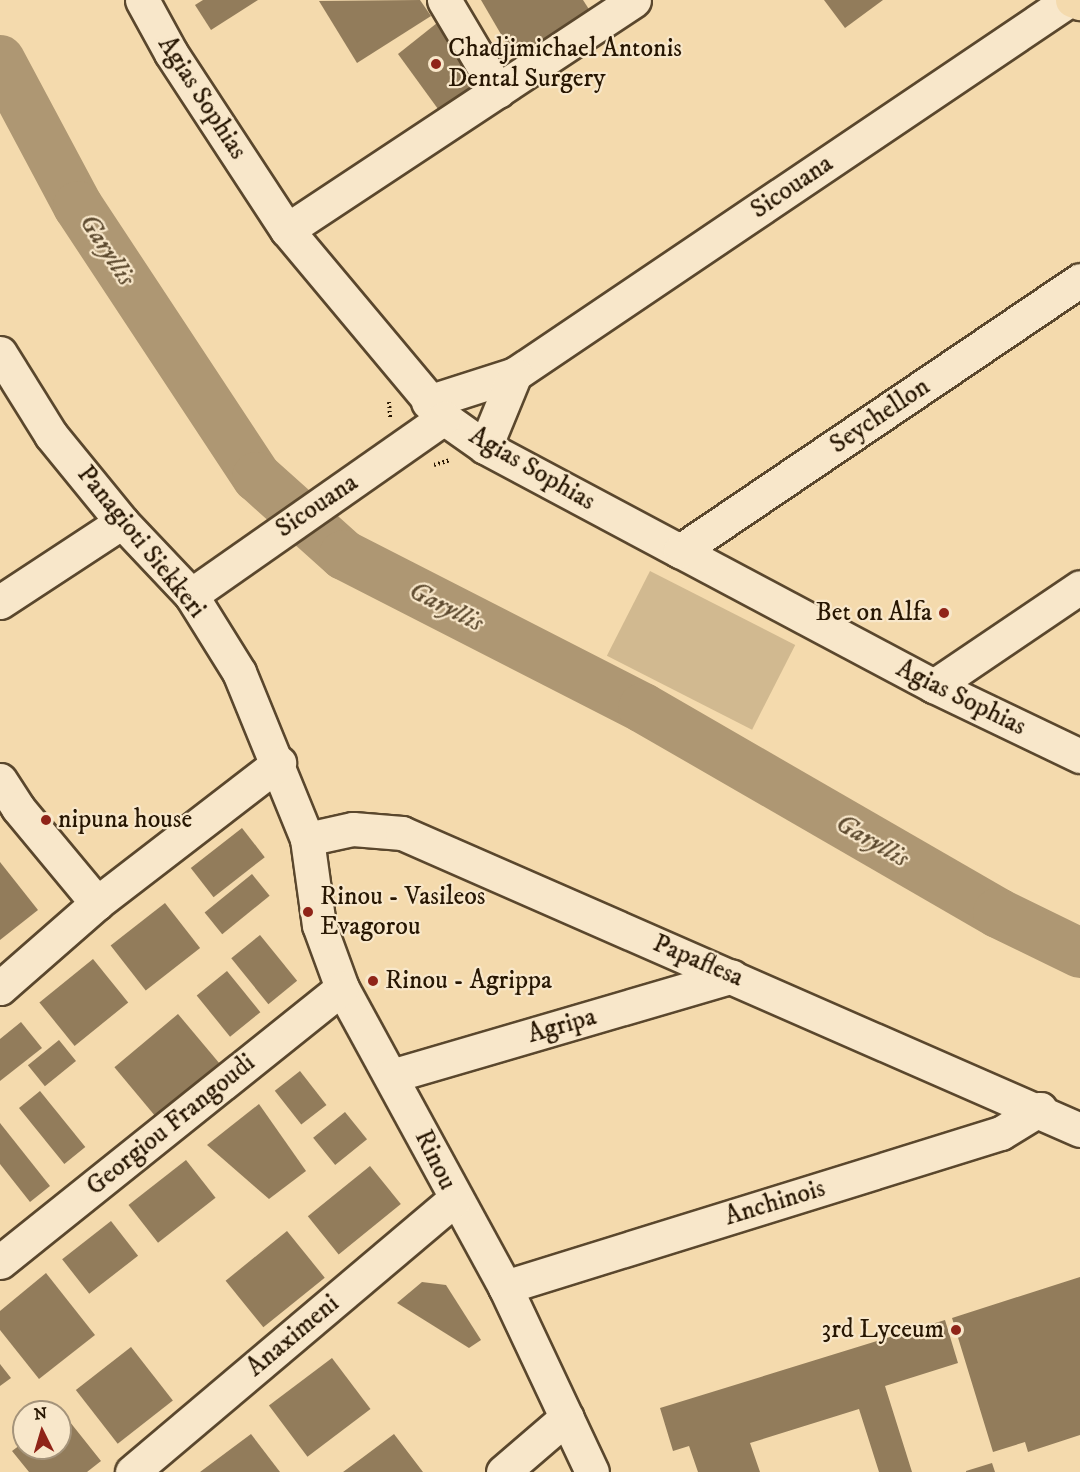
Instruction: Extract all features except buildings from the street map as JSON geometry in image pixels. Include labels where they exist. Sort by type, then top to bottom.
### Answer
[{"type":"main road","points":[[1070,0],[1080,3]]},
{"type":"street","name":"Agias Sophias","points":[[142,0],[171,53],[287,230],[436,410],[485,447],[934,686],[1080,756]]},
{"type":"street","points":[[444,0],[498,90]]},
{"type":"street","points":[[287,230],[634,0]]},
{"type":"street","name":"Sicouana","points":[[191,595],[274,535],[368,472],[436,410],[515,374],[1070,0]]},
{"type":"street","name":"Seychellon","points":[[680,551],[1080,280]]},
{"type":"street","name":"Panagioti Siekkeri","points":[[0,353],[51,435],[122,522],[191,595],[239,672],[279,763],[308,839]]},
{"type":"street","points":[[485,447],[515,374]]},
{"type":"street","points":[[0,602],[122,522]]},
{"type":"street","points":[[934,686],[1080,587]]},
{"type":"street","points":[[0,988],[97,903],[279,763]]},
{"type":"street","points":[[0,780],[9,808],[97,903]]},
{"type":"street","name":"Papaflesa","points":[[308,839],[353,829],[402,833],[1040,1109],[1080,1130]]},
{"type":"street","name":"Rinou","points":[[308,839],[319,925],[342,988],[446,1176],[454,1200],[505,1287],[592,1472]]},
{"type":"street","name":"Agripa","points":[[391,1076],[732,976]]},
{"type":"street","name":"Georgiou Frangoudi","points":[[0,1262],[342,988]]},
{"type":"street","name":"Anchinois","points":[[505,1287],[1001,1133],[1040,1109]]},
{"type":"street","name":"Anaximeni","points":[[132,1472],[454,1200]]},
{"type":"street","points":[[503,1472],[567,1417]]},
{"type":"shaded area","points":[[650,571],[795,645],[752,730],[607,656]]},
{"type":"waterway","name":"Garyllis","points":[[0,60],[78,206],[257,477],[344,555],[643,708],[998,913],[1080,953]]},
{"type":"place","name":"Chadjimichael Antonis Dental Surgery","points":[[436,64]]},
{"type":"place","name":"Bet on Alfa","points":[[944,613]]},
{"type":"place","name":"nipuna house","points":[[46,820]]},
{"type":"place","name":"Rinou - Vasileos Evagorou","points":[[308,912]]},
{"type":"place","name":"Rinou - Agrippa","points":[[373,981]]},
{"type":"place","name":"3rd Lyceum","points":[[956,1330]]}]
